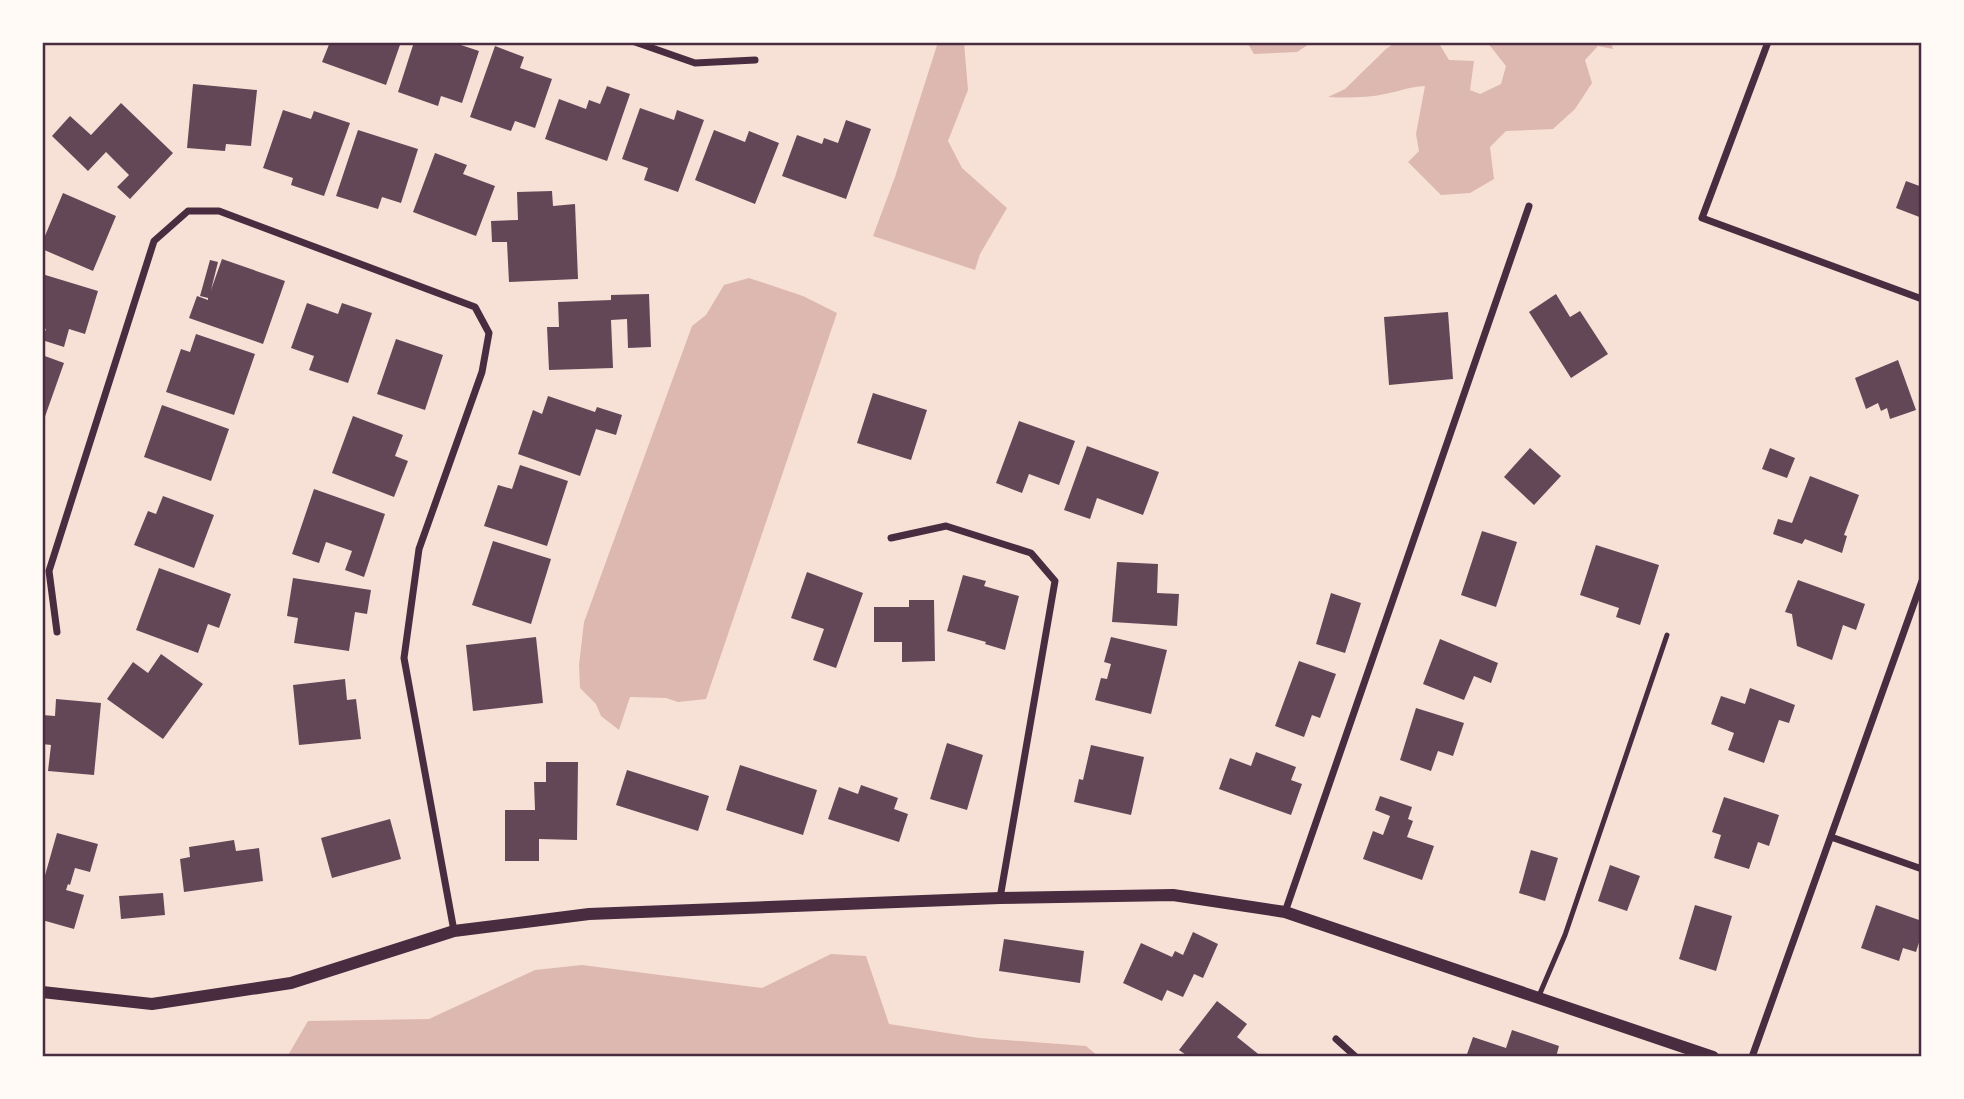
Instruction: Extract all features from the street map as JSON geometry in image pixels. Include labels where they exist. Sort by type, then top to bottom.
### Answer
[{"type":"street","points":[[635,42],[695,63],[755,60]]},
{"type":"street","points":[[1768,42],[1702,218],[1922,299]]},
{"type":"street","points":[[1285,912],[1529,206]]},
{"type":"street","points":[[57,632],[49,570],[154,241],[188,211],[219,211],[475,307],[489,334],[482,372],[419,549],[404,658],[454,931]]},
{"type":"street","points":[[891,538],[946,526],[1031,553],[1055,581],[1000,898]]},
{"type":"street","points":[[1752,1057],[1922,581]]},
{"type":"street","points":[[1830,837],[1922,869]]},
{"type":"street","points":[[42,992],[152,1004],[291,983],[454,931],[589,914],[1000,898],[1173,895],[1285,912],[1713,1057]]},
{"type":"street","points":[[1336,1039],[1356,1057]]},
{"type":"lane","points":[[1538,998],[1565,936],[1667,635]]},
{"type":"shaded area","points":[[938,42],[964,42],[968,90],[948,141],[962,168],[1007,208],[980,254],[975,270],[873,236],[895,177]]},
{"type":"shaded area","points":[[1247,42],[1312,42],[1297,52],[1254,54]]},
{"type":"shaded area","points":[[1396,42],[1434,42],[1440,45],[1449,60],[1474,61],[1470,90],[1480,94],[1501,84],[1506,66],[1487,42],[1611,42],[1613,49],[1598,46],[1585,60],[1592,83],[1575,109],[1553,129],[1506,131],[1490,147],[1494,179],[1470,193],[1441,195],[1408,162],[1419,151],[1416,134],[1425,86],[1371,96],[1328,97],[1345,89]]},
{"type":"shaded area","points":[[749,278],[803,296],[837,313],[706,699],[678,702],[666,698],[630,697],[619,730],[601,716],[596,704],[580,688],[579,665],[584,622],[692,326],[706,315],[724,285]]},
{"type":"shaded area","points":[[831,954],[866,956],[889,1024],[979,1038],[1086,1046],[1099,1057],[287,1057],[308,1021],[429,1019],[535,970],[582,965],[762,988]]},
{"type":"building","points":[[330,42],[401,42],[386,85],[322,62]]},
{"type":"building","points":[[414,42],[452,42],[479,51],[462,103],[441,96],[438,106],[398,92]]},
{"type":"building","points":[[495,46],[524,57],[520,68],[552,79],[535,128],[515,121],[511,131],[470,117]]},
{"type":"building","points":[[193,84],[257,90],[251,146],[226,144],[225,151],[187,148]]},
{"type":"building","points":[[607,86],[630,94],[607,161],[545,139],[559,99],[586,109],[589,100],[600,104]]},
{"type":"building","points":[[121,103],[173,153],[130,199],[117,187],[129,175],[106,152],[88,171],[52,136],[70,116],[91,135]]},
{"type":"building","points":[[640,108],[674,120],[677,110],[704,120],[678,192],[644,180],[648,168],[622,159]]},
{"type":"building","points":[[283,110],[311,119],[314,111],[350,123],[324,196],[291,185],[293,178],[263,168]]},
{"type":"building","points":[[846,120],[871,129],[846,199],[782,176],[797,135],[822,144],[824,138],[838,143]]},
{"type":"building","points":[[358,130],[418,149],[401,203],[382,197],[378,209],[336,196]]},
{"type":"building","points":[[714,130],[745,142],[749,131],[779,143],[755,204],[695,180]]},
{"type":"building","points":[[435,153],[467,165],[463,174],[495,186],[476,236],[413,212]]},
{"type":"building","points":[[1906,181],[1922,187],[1922,218],[1896,208]]},
{"type":"building","points":[[552,191],[553,206],[575,204],[578,279],[509,282],[507,242],[492,242],[491,221],[518,220],[517,192]]},
{"type":"building","points":[[63,193],[116,216],[93,271],[42,249],[42,243]]},
{"type":"building","points":[[222,259],[285,281],[263,344],[189,318],[197,296],[208,300],[200,296],[210,260],[218,262],[211,290]]},
{"type":"building","points":[[42,274],[98,291],[85,334],[69,329],[64,347],[42,340],[46,329],[42,328]]},
{"type":"building","points":[[649,294],[651,347],[628,348],[627,319],[611,320],[613,368],[549,370],[547,327],[559,327],[558,302],[611,300],[611,295]]},
{"type":"building","points":[[1556,294],[1570,317],[1580,311],[1608,354],[1571,378],[1529,312]]},
{"type":"building","points":[[307,303],[338,314],[342,303],[372,313],[348,383],[309,370],[314,356],[291,348]]},
{"type":"building","points":[[1448,312],[1453,379],[1389,385],[1384,317]]},
{"type":"building","points":[[196,334],[255,354],[234,415],[166,392],[181,349],[190,352]]},
{"type":"building","points":[[396,339],[443,355],[425,410],[377,394]]},
{"type":"building","points":[[42,355],[64,363],[42,425]]},
{"type":"building","points":[[1898,360],[1916,410],[1890,419],[1887,408],[1881,411],[1878,403],[1866,409],[1855,378]]},
{"type":"building","points":[[873,393],[927,410],[911,460],[857,443]]},
{"type":"building","points":[[548,396],[595,412],[597,407],[622,415],[616,435],[596,429],[580,476],[518,454],[533,410],[542,414]]},
{"type":"building","points":[[162,405],[229,429],[211,481],[144,457]]},
{"type":"building","points":[[353,416],[403,435],[395,456],[408,461],[394,497],[332,473]]},
{"type":"building","points":[[1019,421],[1075,441],[1059,485],[1029,474],[1022,493],[996,483]]},
{"type":"building","points":[[1087,446],[1159,472],[1143,515],[1097,498],[1090,519],[1064,510]]},
{"type":"building","points":[[1530,448],[1561,476],[1534,505],[1504,477]]},
{"type":"building","points":[[1770,448],[1795,458],[1787,478],[1762,469]]},
{"type":"building","points":[[520,465],[568,481],[547,546],[484,526],[498,485],[512,489]]},
{"type":"building","points":[[1810,476],[1859,495],[1844,535],[1847,536],[1842,553],[1805,539],[1802,544],[1773,534],[1778,519],[1792,523]]},
{"type":"building","points":[[314,489],[385,514],[364,577],[345,570],[352,551],[326,542],[319,563],[292,554]]},
{"type":"building","points":[[163,496],[214,515],[194,568],[134,545],[148,511],[156,514]]},
{"type":"building","points":[[1482,531],[1517,542],[1496,607],[1461,595]]},
{"type":"building","points":[[493,541],[551,559],[531,624],[472,605]]},
{"type":"building","points":[[1596,545],[1659,565],[1640,625],[1616,617],[1619,608],[1580,595]]},
{"type":"building","points":[[1117,562],[1158,564],[1157,593],[1179,594],[1177,626],[1112,622]]},
{"type":"building","points":[[159,568],[231,594],[219,628],[208,624],[198,653],[136,630]]},
{"type":"building","points":[[807,572],[863,593],[836,668],[813,660],[824,629],[791,618]]},
{"type":"building","points":[[963,575],[986,581],[984,586],[1019,596],[1005,650],[947,631]]},
{"type":"building","points":[[293,578],[371,590],[367,614],[355,612],[349,651],[294,643],[298,618],[287,616]]},
{"type":"building","points":[[1798,580],[1865,604],[1856,630],[1843,625],[1832,660],[1797,646],[1792,614],[1785,612]]},
{"type":"building","points":[[1331,593],[1361,603],[1345,653],[1316,644]]},
{"type":"building","points":[[909,600],[934,600],[935,661],[902,662],[902,642],[874,642],[874,607],[909,607]]},
{"type":"building","points":[[536,637],[543,703],[473,711],[466,645]]},
{"type":"building","points":[[1111,637],[1167,650],[1151,714],[1095,700],[1101,678],[1107,679],[1111,664],[1104,662]]},
{"type":"building","points":[[1440,639],[1498,663],[1491,683],[1474,676],[1464,700],[1423,684]]},
{"type":"building","points":[[161,654],[203,684],[163,739],[107,699],[133,662],[148,673]]},
{"type":"building","points":[[1299,661],[1336,674],[1320,718],[1312,715],[1304,737],[1275,726]]},
{"type":"building","points":[[345,679],[347,700],[356,699],[361,739],[299,745],[293,685]]},
{"type":"building","points":[[1750,688],[1795,705],[1789,723],[1779,720],[1764,763],[1728,750],[1734,733],[1711,724],[1721,696],[1745,704]]},
{"type":"building","points":[[56,699],[101,703],[94,775],[48,771],[51,745],[42,744],[42,715],[55,716]]},
{"type":"building","points":[[1416,708],[1464,723],[1453,756],[1438,751],[1431,771],[1400,760]]},
{"type":"building","points":[[947,743],[983,755],[967,810],[930,799]]},
{"type":"building","points":[[1091,745],[1144,757],[1131,815],[1074,802],[1079,779],[1083,780]]},
{"type":"building","points":[[1256,752],[1296,767],[1291,780],[1302,784],[1291,815],[1219,789],[1230,758],[1251,766]]},
{"type":"building","points":[[546,762],[578,762],[577,840],[539,839],[539,861],[505,861],[505,810],[535,810],[534,782],[546,782]]},
{"type":"building","points":[[740,765],[817,790],[803,835],[726,810]]},
{"type":"building","points":[[627,770],[709,796],[698,831],[616,805]]},
{"type":"building","points":[[861,785],[898,798],[894,809],[908,814],[899,842],[828,819],[839,787],[858,794]]},
{"type":"building","points":[[1380,796],[1412,807],[1408,819],[1413,821],[1407,837],[1434,846],[1422,880],[1363,859],[1373,831],[1383,835],[1390,816],[1375,810]]},
{"type":"building","points":[[1724,797],[1779,815],[1769,846],[1758,842],[1749,869],[1714,858],[1721,835],[1712,832]]},
{"type":"building","points":[[390,819],[401,859],[332,878],[321,838]]},
{"type":"building","points":[[57,833],[98,844],[90,872],[75,868],[66,890],[84,895],[74,929],[42,920],[42,886]]},
{"type":"building","points":[[234,840],[236,851],[259,848],[263,881],[184,892],[180,859],[190,857],[189,847]]},
{"type":"building","points":[[1531,850],[1558,858],[1545,901],[1519,893]]},
{"type":"building","points":[[1610,865],[1640,876],[1627,911],[1598,901]]},
{"type":"building","points":[[163,893],[165,915],[121,919],[119,896]]},
{"type":"building","points":[[1695,905],[1732,916],[1716,971],[1679,959]]},
{"type":"building","points":[[1876,905],[1922,921],[1922,933],[1916,952],[1903,948],[1899,961],[1861,948]]},
{"type":"building","points":[[1193,932],[1218,944],[1203,978],[1194,974],[1183,997],[1167,990],[1162,1001],[1123,983],[1141,943],[1172,957],[1175,951],[1183,955]]},
{"type":"building","points":[[1004,939],[1084,951],[1080,983],[999,971]]},
{"type":"building","points":[[1217,1001],[1247,1024],[1237,1037],[1262,1057],[1189,1057],[1179,1050]]},
{"type":"building","points":[[1512,1030],[1559,1046],[1556,1057],[1466,1057],[1473,1037],[1506,1048]]}]
